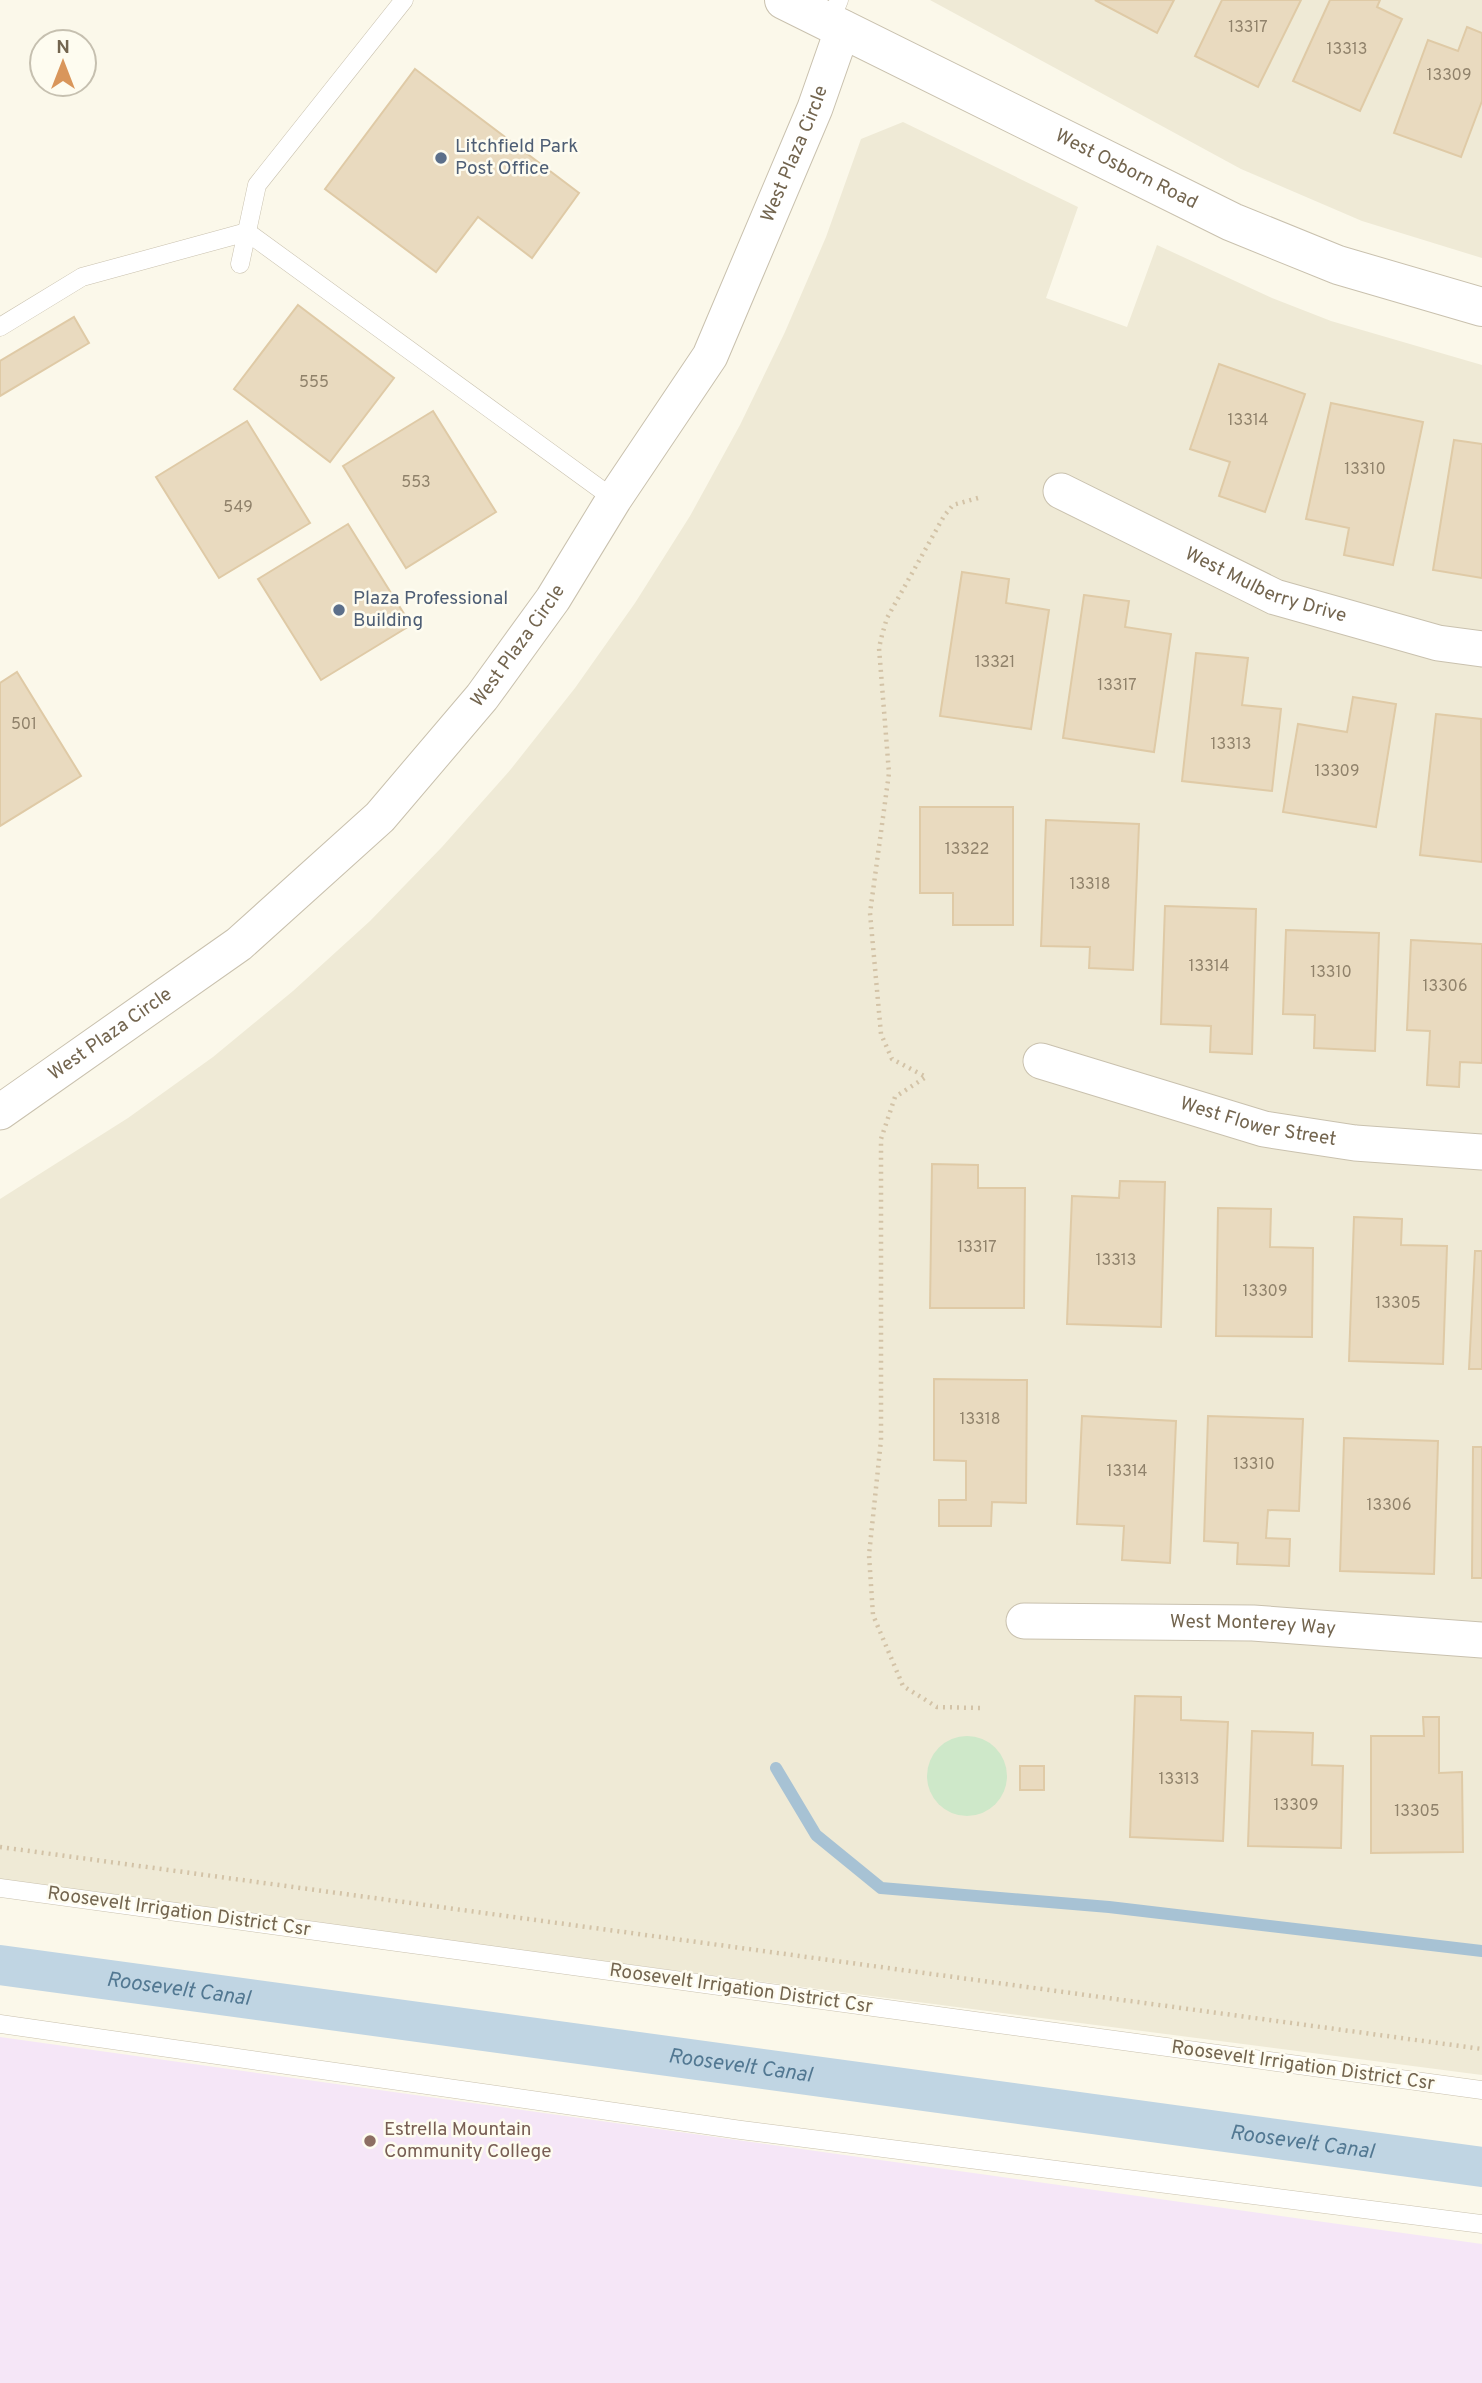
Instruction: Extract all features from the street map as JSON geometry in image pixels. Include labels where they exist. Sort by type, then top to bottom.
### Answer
[{"type":"street","name":"West Osborn Road","points":[[784,0],[837,17],[1232,222],[1338,265],[1482,307]]},
{"type":"street","name":"West Plaza Circle","points":[[0,1112],[239,944],[380,817],[482,697],[553,599],[614,499],[710,356],[815,108],[837,17]]},
{"type":"street","name":"West Mulberry Drive","points":[[1061,491],[1275,597],[1426,640],[1482,649]]},
{"type":"street","name":"West Flower Street","points":[[1041,1061],[1264,1129],[1355,1143],[1482,1152]]},
{"type":"street","name":"West Monterey Way","points":[[1024,1621],[1253,1623],[1482,1640]]},
{"type":"lane","points":[[240,264],[257,185],[404,0]]},
{"type":"lane","points":[[0,327],[82,277],[247,232]]},
{"type":"lane","points":[[247,232],[614,499]]},
{"type":"lane","name":"Roosevelt Irrigation District Csr","points":[[0,1888],[1482,2090]]},
{"type":"lane","points":[[0,2024],[741,2130],[1482,2224]]},
{"type":"path","points":[[978,498],[953,505],[944,516],[887,618],[880,648],[889,773],[870,913],[881,1034],[892,1059],[926,1077],[895,1097],[881,1139],[881,1440],[869,1555],[873,1615],[903,1686],[937,1707],[980,1708]]},
{"type":"path","points":[[0,1847],[1482,2049]]},
{"type":"shaded area","points":[[930,0],[1482,0],[1482,258],[1362,221],[1241,169]]},
{"type":"shaded area","points":[[903,122],[1078,207],[1046,298],[1127,327],[1157,245],[1272,298],[1331,321],[1482,365],[1482,2075],[0,1883],[0,1199],[128,1118],[213,1057],[293,991],[370,921],[442,847],[511,769],[575,688],[635,603],[690,516],[740,425],[785,332],[826,237],[861,139]]},
{"type":"shaded area","name":"Estrella Mountain Community College","points":[[0,2037],[1482,2244],[1482,2383],[0,2383]]},
{"type":"green space","points":[[967,1736],[982,1739],[995,1748],[1004,1761],[1007,1776],[1004,1791],[995,1804],[982,1813],[967,1816],[952,1813],[939,1804],[930,1791],[927,1776],[930,1761],[939,1748],[952,1739]]},
{"type":"building","points":[[1095,0],[1174,0],[1157,33]]},
{"type":"building","points":[[1222,0],[1301,0],[1258,87],[1195,56]]},
{"type":"building","points":[[1330,0],[1380,0],[1377,7],[1402,19],[1360,111],[1293,81]]},
{"type":"building","points":[[1467,27],[1482,33],[1482,101],[1461,157],[1394,133],[1428,40],[1458,51]]},
{"type":"building","name":"Litchfield Park Post Office","points":[[415,69],[579,193],[532,258],[478,217],[436,272],[325,189]]},
{"type":"building","points":[[298,305],[394,378],[330,462],[234,389]]},
{"type":"building","points":[[74,317],[89,343],[0,396],[0,361]]},
{"type":"building","points":[[1219,364],[1305,394],[1265,512],[1219,496],[1230,462],[1190,449]]},
{"type":"building","points":[[1331,403],[1423,422],[1393,565],[1344,555],[1349,528],[1306,519]]},
{"type":"building","points":[[433,411],[496,512],[406,568],[343,466]]},
{"type":"building","points":[[247,421],[310,523],[219,578],[156,477]]},
{"type":"building","points":[[1454,440],[1482,444],[1482,578],[1433,570]]},
{"type":"building","name":"Plaza Professional Building","points":[[348,524],[411,625],[321,680],[258,579]]},
{"type":"building","points":[[962,572],[1009,579],[1006,603],[1049,610],[1031,729],[940,716]]},
{"type":"building","points":[[1084,595],[1129,601],[1125,627],[1171,634],[1154,752],[1063,738]]},
{"type":"building","points":[[1196,653],[1248,658],[1242,705],[1281,709],[1272,791],[1182,781]]},
{"type":"building","points":[[17,672],[81,776],[0,826],[0,683]]},
{"type":"building","points":[[1353,697],[1396,704],[1376,827],[1283,812],[1298,724],[1347,732]]},
{"type":"building","points":[[1436,714],[1481,719],[1482,862],[1420,855]]},
{"type":"building","points":[[920,807],[1013,807],[1013,925],[953,925],[953,893],[920,893]]},
{"type":"building","points":[[1046,820],[1139,824],[1133,970],[1089,968],[1090,947],[1041,946]]},
{"type":"building","points":[[1165,906],[1256,909],[1252,1054],[1210,1052],[1211,1026],[1161,1024]]},
{"type":"building","points":[[1286,930],[1379,933],[1375,1051],[1314,1048],[1315,1015],[1283,1014]]},
{"type":"building","points":[[1411,940],[1482,944],[1482,1063],[1460,1062],[1459,1087],[1427,1085],[1430,1031],[1407,1030]]},
{"type":"building","points":[[932,1164],[978,1165],[978,1188],[1025,1188],[1024,1308],[930,1308]]},
{"type":"building","points":[[1120,1181],[1165,1182],[1161,1327],[1067,1324],[1072,1196],[1119,1198]]},
{"type":"building","points":[[1218,1208],[1271,1209],[1270,1247],[1313,1248],[1312,1337],[1216,1336]]},
{"type":"building","points":[[1354,1217],[1402,1219],[1401,1245],[1447,1246],[1443,1364],[1349,1361]]},
{"type":"building","points":[[1475,1251],[1482,1251],[1482,1369],[1469,1369]]},
{"type":"building","points":[[934,1379],[1027,1380],[1026,1503],[992,1502],[991,1526],[939,1526],[939,1500],[966,1500],[966,1461],[934,1460]]},
{"type":"building","points":[[1082,1416],[1176,1421],[1170,1563],[1122,1560],[1124,1526],[1077,1524]]},
{"type":"building","points":[[1208,1416],[1303,1419],[1299,1511],[1268,1510],[1266,1538],[1290,1539],[1289,1566],[1237,1564],[1238,1543],[1204,1541]]},
{"type":"building","points":[[1344,1438],[1438,1441],[1434,1574],[1340,1571]]},
{"type":"building","points":[[1473,1447],[1482,1447],[1482,1578],[1472,1578]]},
{"type":"building","points":[[1135,1696],[1181,1697],[1181,1720],[1228,1722],[1223,1841],[1130,1837]]},
{"type":"building","points":[[1423,1717],[1439,1717],[1439,1773],[1462,1772],[1463,1852],[1371,1853],[1371,1736],[1424,1736]]},
{"type":"building","points":[[1252,1731],[1313,1733],[1312,1765],[1343,1766],[1341,1848],[1248,1846]]},
{"type":"building","points":[[1020,1766],[1044,1766],[1044,1790],[1020,1790]]},
{"type":"waterway","points":[[776,1768],[816,1835],[881,1888],[1109,1907],[1482,1951]]},
{"type":"waterway","name":"Roosevelt Canal","points":[[0,1965],[1482,2167]]},
{"type":"place","name":"Litchfield Park Post Office","points":[[441,158]]},
{"type":"place","name":"Plaza Professional Building","points":[[339,610]]},
{"type":"place","name":"Estrella Mountain Community College","points":[[370,2141]]}]
